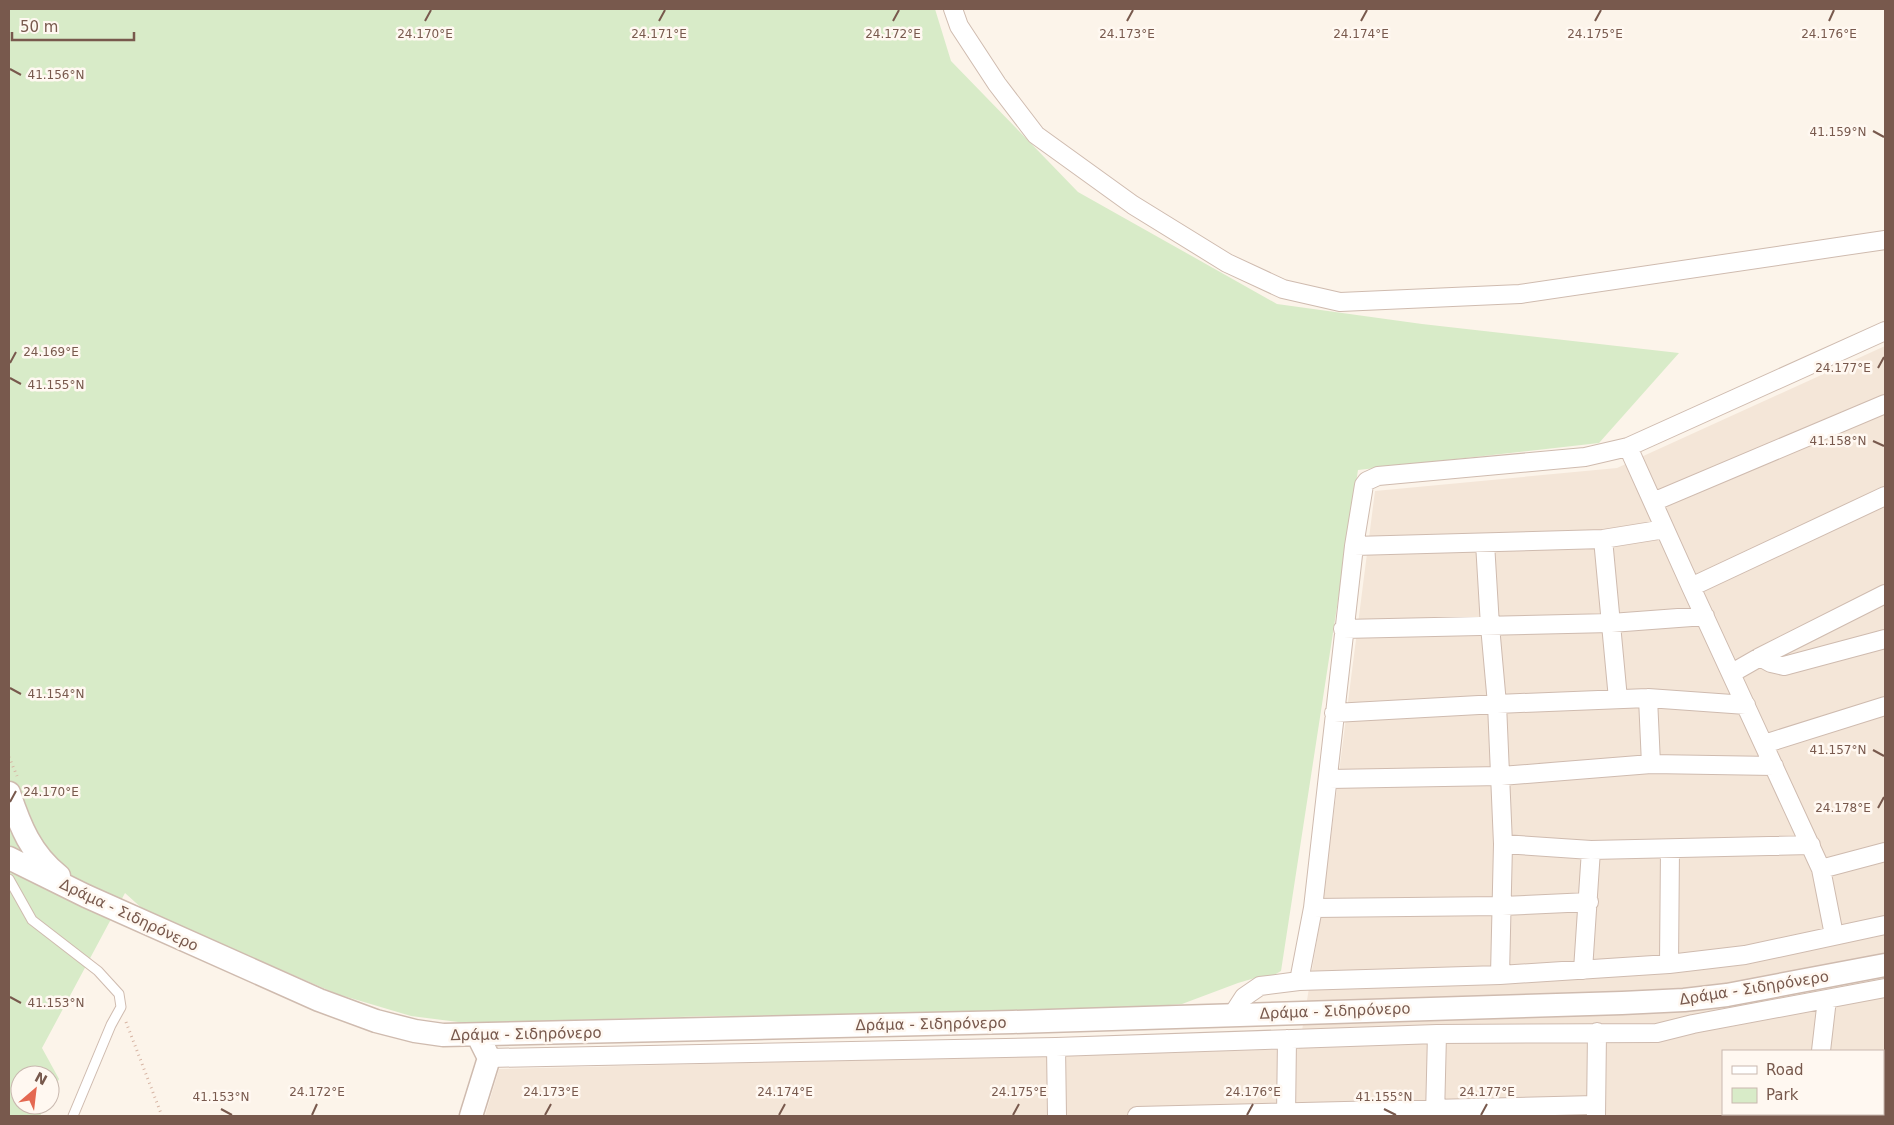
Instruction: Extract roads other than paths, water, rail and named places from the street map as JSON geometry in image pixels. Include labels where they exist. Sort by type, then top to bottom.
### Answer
[{"type":"street","points":[[953,9],[959,26],[1036,135],[1140,210],[1227,263],[1282,288],[1340,302],[1520,294],[1885,240]]},
{"type":"street","points":[[1299,981],[1313,908],[1329,779],[1343,629],[1364,485],[1372,478],[1585,457],[1628,447],[1885,331]]},
{"type":"street","points":[[1653,502],[1885,404]]},
{"type":"street","points":[[1628,447],[1666,529],[1690,587],[1732,673],[1811,845],[1821,869],[1834,935]]},
{"type":"street","points":[[1690,587],[1885,496]]},
{"type":"street","points":[[1354,546],[1604,539],[1666,529]]},
{"type":"street","points":[[1604,539],[1618,699]]},
{"type":"street","points":[[1485,543],[1501,776],[1503,844],[1500,974]]},
{"type":"street","points":[[1732,673],[1885,594]]},
{"type":"street","points":[[1343,629],[1612,623],[1705,616]]},
{"type":"street","points":[[1760,657],[1784,666],[1885,640]]},
{"type":"street","points":[[1334,713],[1648,698],[1746,705]]},
{"type":"street","points":[[1648,698],[1651,764]]},
{"type":"street","points":[[1764,744],[1885,706]]},
{"type":"street","points":[[1329,779],[1501,776],[1651,764],[1774,766]]},
{"type":"street","points":[[14,788],[22,829],[35,852],[56,874],[86,896]]},
{"type":"street","points":[[1503,844],[1591,850],[1811,845]]},
{"type":"street","points":[[1669,964],[1670,849]]},
{"type":"street","points":[[1583,970],[1591,850]]},
{"type":"street","points":[[1821,869],[1885,852]]},
{"type":"street","name":"Δράμα - Σιδηρόνερο","points":[[9,858],[86,896],[233,963],[355,1014],[431,1034],[478,1036],[1023,1022],[1684,1000],[1752,991],[1885,965]]},
{"type":"street","points":[[1313,908],[1502,906],[1589,902]]},
{"type":"street","points":[[1232,1014],[1244,997],[1260,986],[1299,981],[1500,974],[1669,964],[1745,955],[1885,924]]},
{"type":"street","points":[[489,1058],[1056,1047],[1437,1034],[1657,1032],[1885,988]]},
{"type":"street","points":[[1821,1050],[1827,1000]]},
{"type":"street","points":[[1137,1116],[1596,1111],[1597,1032]]},
{"type":"street","points":[[1435,1112],[1437,1034]]},
{"type":"street","points":[[471,1116],[489,1058],[478,1036]]},
{"type":"street","points":[[1286,1115],[1287,1039]]},
{"type":"street","points":[[1056,1047],[1057,1116]]},
{"type":"lane","points":[[9,879],[32,920],[98,971],[119,994],[121,1007],[73,1116]]}]
